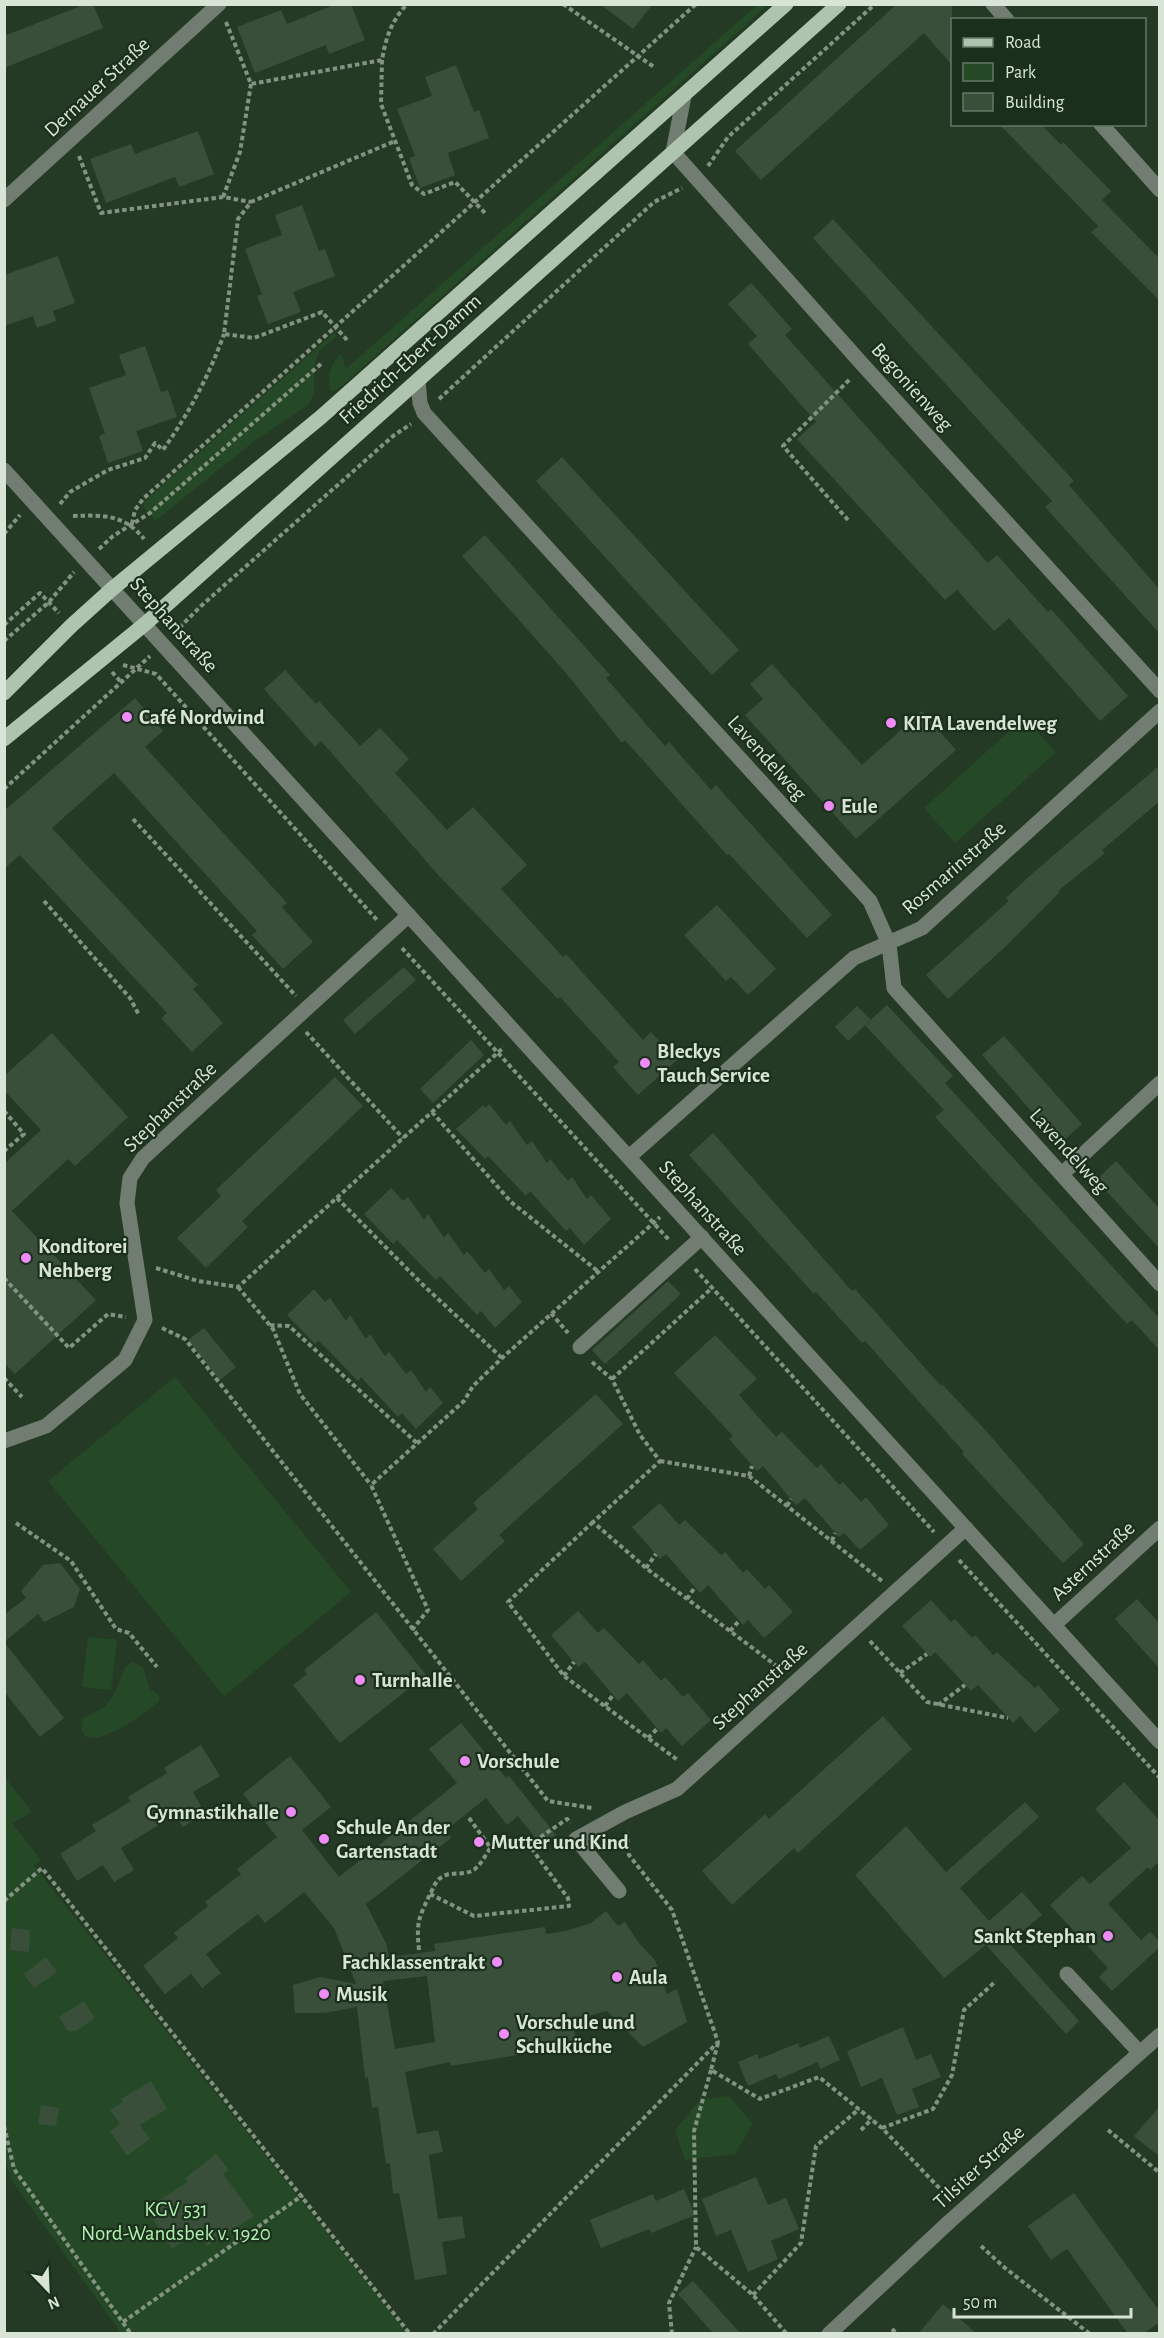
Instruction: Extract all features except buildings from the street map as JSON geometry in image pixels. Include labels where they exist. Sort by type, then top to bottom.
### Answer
[{"type":"main road","name":"Friedrich-Ebert-Damm","points":[[4,693],[70,626],[321,417],[786,4]]},
{"type":"main road","name":"Friedrich-Ebert-Damm","points":[[4,739],[145,624],[839,4]]},
{"type":"street","points":[[993,4],[1005,18]]},
{"type":"street","name":"Dernauer Straße","points":[[4,200],[72,140],[177,40],[219,5]]},
{"type":"street","points":[[673,152],[684,96]]},
{"type":"street","points":[[1103,126],[1160,190]]},
{"type":"street","name":"Begonienweg","points":[[673,152],[863,365],[1160,691]]},
{"type":"street","name":"Lavendelweg","points":[[418,380],[420,403],[424,413],[870,901],[889,944],[894,988],[1160,1284]]},
{"type":"street","name":"Stephanstraße","points":[[4,470],[1160,1742]]},
{"type":"street","name":"Rosmarinstraße","points":[[629,1157],[854,958],[922,928],[1160,711]]},
{"type":"street","name":"Stephanstraße","points":[[145,1320],[127,1203],[130,1178],[143,1158],[409,915]]},
{"type":"street","points":[[1062,1174],[1160,1083]]},
{"type":"street","points":[[580,1347],[702,1237]]},
{"type":"street","points":[[4,1441],[46,1426],[125,1360],[145,1320]]},
{"type":"street","name":"Stephanstraße","points":[[581,1835],[677,1789],[966,1528]]},
{"type":"street","name":"Asternstraße","points":[[1054,1625],[1160,1528]]},
{"type":"street","points":[[581,1835],[576,1839],[619,1891]]},
{"type":"street","points":[[1067,1974],[1140,2053]]},
{"type":"street","name":"Tilsiter Straße","points":[[829,2334],[949,2222],[1160,2035]]},
{"type":"path","points":[[407,4],[393,19],[386,37],[382,60],[381,104],[395,141],[412,185],[419,191],[424,194],[455,182],[487,215]]},
{"type":"path","points":[[563,4],[654,67]]},
{"type":"path","points":[[132,524],[135,510],[143,499],[696,4]]},
{"type":"path","points":[[704,170],[728,137],[875,4]]},
{"type":"path","points":[[219,5],[251,84],[240,152],[223,197]]},
{"type":"path","points":[[251,84],[382,60]]},
{"type":"path","points":[[72,140],[101,213],[223,197],[251,202]]},
{"type":"path","points":[[48,518],[70,492],[108,470],[145,458],[155,443],[163,450],[183,422],[210,373],[224,334],[238,219],[251,202],[395,141]]},
{"type":"path","points":[[432,406],[654,202],[689,184]]},
{"type":"path","points":[[224,334],[254,338],[322,312],[347,340]]},
{"type":"path","points":[[101,547],[150,513],[322,363]]},
{"type":"path","points":[[848,520],[783,446],[863,365]]},
{"type":"path","points":[[172,636],[190,617],[393,436],[417,420]]},
{"type":"path","points":[[48,518],[115,518],[132,524],[140,533]]},
{"type":"path","points":[[4,641],[49,602],[73,572]]},
{"type":"path","points":[[4,624],[40,593],[62,617]]},
{"type":"path","points":[[4,789],[151,656]]},
{"type":"path","points":[[138,667],[156,675],[206,733]]},
{"type":"path","points":[[115,676],[122,683]]},
{"type":"path","points":[[133,819],[306,1008]]},
{"type":"path","points":[[44,901],[130,998],[139,1015]]},
{"type":"path","points":[[294,1019],[403,1138]]},
{"type":"path","points":[[238,1287],[518,1035]]},
{"type":"path","points":[[4,1111],[24,1134],[4,1151]]},
{"type":"path","points":[[432,1112],[511,1202],[599,1272]]},
{"type":"path","points":[[337,1197],[423,1285],[502,1358]]},
{"type":"path","points":[[371,1485],[464,1401],[473,1386],[502,1358],[673,1206]]},
{"type":"path","points":[[136,1262],[198,1281],[238,1287],[270,1325],[300,1394],[371,1485],[428,1610],[412,1630]]},
{"type":"path","points":[[612,1379],[731,1270]]},
{"type":"path","points":[[4,1278],[69,1348],[108,1314],[145,1320],[185,1339],[548,1802],[625,1812],[629,1855],[672,1910],[718,2042],[694,2131],[696,2247],[669,2303],[672,2334]]},
{"type":"path","points":[[551,1313],[594,1364],[612,1379],[640,1435],[660,1461],[749,1476],[896,1592]]},
{"type":"path","points":[[270,1325],[290,1326],[418,1444]]},
{"type":"path","points":[[4,1378],[22,1398]]},
{"type":"path","points":[[660,1461],[508,1602],[564,1676],[694,1773]]},
{"type":"path","points":[[749,1476],[752,1466]]},
{"type":"path","points":[[787,1506],[791,1499]]},
{"type":"path","points":[[593,1522],[646,1568],[796,1681]]},
{"type":"path","points":[[16,1523],[71,1561],[116,1629],[129,1633],[157,1667]]},
{"type":"path","points":[[832,1541],[835,1533]]},
{"type":"path","points":[[646,1568],[656,1554]]},
{"type":"path","points":[[687,1599],[695,1587]]},
{"type":"path","points":[[730,1631],[739,1621]]},
{"type":"path","points":[[857,1627],[927,1702],[1008,1718]]},
{"type":"path","points":[[900,1672],[927,1654]]},
{"type":"path","points":[[564,1676],[574,1662]]},
{"type":"path","points":[[938,1705],[965,1685]]},
{"type":"path","points":[[604,1706],[613,1695]]},
{"type":"path","points":[[648,1738],[657,1729]]},
{"type":"path","points":[[469,1818],[490,1847]]},
{"type":"path","points":[[529,1845],[567,1819],[581,1835]]},
{"type":"path","points":[[419,1950],[417,1928],[420,1910],[437,1879],[448,1874],[466,1873],[478,1867],[496,1840],[514,1839],[529,1845],[568,1898],[569,1906],[474,1916],[430,1894]]},
{"type":"path","points":[[4,1901],[42,1868],[303,2195],[410,2334]]},
{"type":"path","points":[[882,2128],[933,2109],[952,2075],[964,2010],[996,1981]]},
{"type":"path","points":[[433,2334],[718,2042]]},
{"type":"path","points":[[711,2070],[760,2099],[819,2077],[882,2128],[943,2192]]},
{"type":"path","points":[[753,2295],[801,2243],[816,2146],[859,2109]]},
{"type":"path","points":[[861,2130],[872,2119]]},
{"type":"path","points":[[4,2126],[14,2169],[131,2334]]},
{"type":"path","points":[[1108,2130],[1160,2173]]},
{"type":"path","points":[[123,2322],[303,2195]]},
{"type":"path","points":[[981,2246],[1005,2268],[1090,2334]]},
{"type":"path","points":[[696,2247],[753,2295],[786,2333]]},
{"type":"path","points":[[892,2329],[897,2334]]},
{"type":"green space","points":[[757,5],[768,5],[337,390],[331,391],[330,371],[341,354],[346,369]]},
{"type":"green space","points":[[335,332],[336,337],[319,351],[314,366],[314,393],[308,405],[253,442],[155,521],[144,507],[145,501]]},
{"type":"green space","points":[[1024,718],[1056,752],[955,843],[924,808]]},
{"type":"green space","points":[[175,1377],[351,1592],[224,1696],[48,1481]]},
{"type":"green space","points":[[88,1637],[117,1640],[111,1690],[82,1687]]},
{"type":"green space","points":[[133,1662],[143,1668],[150,1689],[159,1695],[159,1701],[113,1732],[93,1738],[85,1736],[81,1729],[83,1719],[105,1706],[115,1692],[125,1667]]},
{"type":"green space","name":"KGV 531 Nord-Wandsbek v. 1920","points":[[4,1776],[32,1812],[12,1823],[41,1860],[34,1866],[407,2333],[121,2333],[10,2178],[5,2154]]},
{"type":"green space","points":[[729,2096],[753,2124],[735,2154],[685,2160],[675,2130],[701,2099]]},
{"type":"place","name":"Café Nordwind","points":[[127,717]]},
{"type":"place","name":"KITA Lavendelweg","points":[[891,723]]},
{"type":"place","name":"Eule","points":[[829,806]]},
{"type":"place","name":"Bleckys Tauch Service","points":[[645,1063]]},
{"type":"place","name":"Konditorei Nehberg","points":[[26,1258]]},
{"type":"place","name":"Turnhalle","points":[[360,1680]]},
{"type":"place","name":"Vorschule","points":[[465,1761]]},
{"type":"place","name":"Gymnastikhalle","points":[[291,1812]]},
{"type":"place","name":"Schule An der Gartenstadt","points":[[324,1839]]},
{"type":"place","name":"Mutter und Kind","points":[[479,1842]]},
{"type":"place","name":"Sankt Stephan","points":[[1108,1936]]},
{"type":"place","name":"Fachklassentrakt","points":[[497,1962]]},
{"type":"place","name":"Aula","points":[[617,1977]]},
{"type":"place","name":"Musik","points":[[324,1994]]},
{"type":"place","name":"Vorschule und Schulküche","points":[[504,2034]]}]
